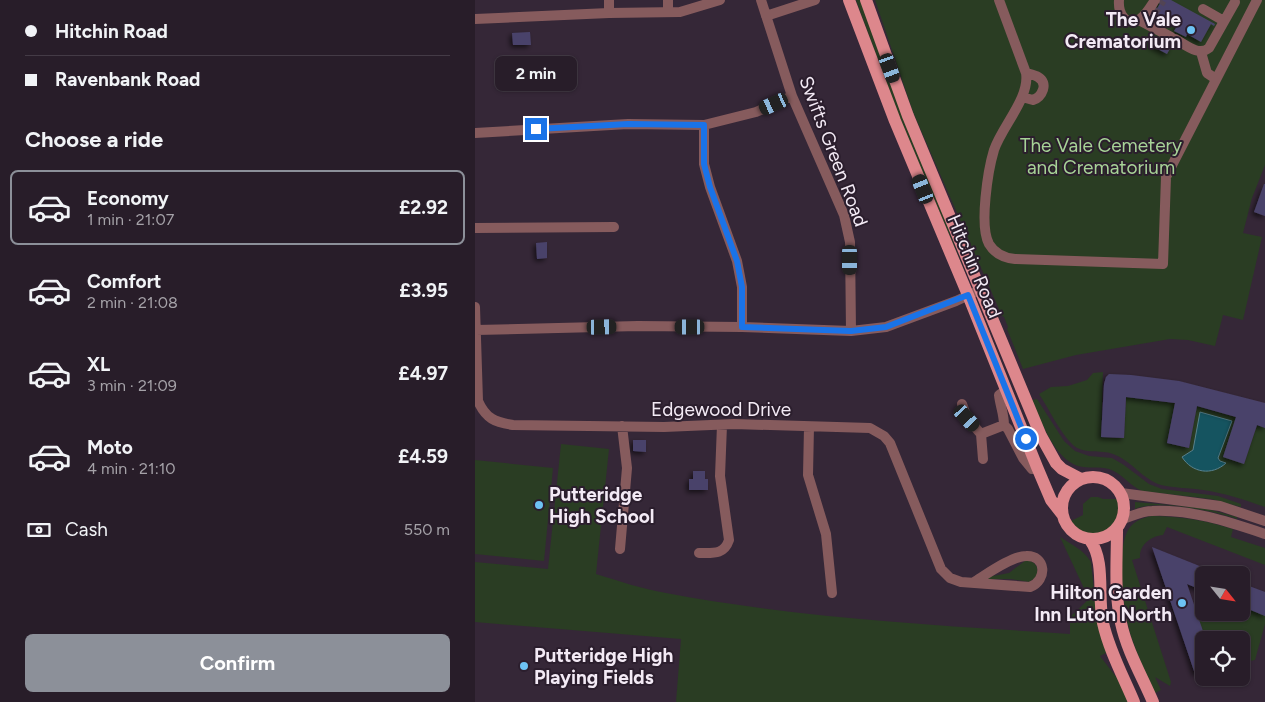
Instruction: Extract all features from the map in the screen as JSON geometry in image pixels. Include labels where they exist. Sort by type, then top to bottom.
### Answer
[{"type":"main road","name":"Hitchin Road","points":[[849,0],[895,121],[1037,467],[1051,500],[1062,514]]},
{"type":"main road","name":"Hitchin Road","points":[[866,0],[908,116],[1051,456],[1062,469],[1081,479]]},
{"type":"main road","points":[[1120,524],[1104,538],[1090,540],[1082,538],[1069,529],[1062,514],[1063,497],[1074,483],[1087,477],[1100,477],[1112,483],[1121,493],[1125,506],[1120,524],[1117,587],[1121,624],[1127,646],[1153,702]]},
{"type":"main road","points":[[1090,540],[1095,547],[1100,569],[1100,608],[1105,630],[1134,702]]},
{"type":"street","points":[[609,0],[609,13]]},
{"type":"street","points":[[668,0],[668,12]]},
{"type":"street","points":[[475,19],[680,12],[720,0]]},
{"type":"street","name":"Swifts Green Road","points":[[761,0],[792,96],[844,215],[850,242],[851,331]]},
{"type":"street","points":[[766,16],[815,0]]},
{"type":"street","points":[[999,0],[1026,73],[1027,83],[1022,97],[995,149],[987,178],[985,232],[990,245],[999,254],[1015,259],[1163,264],[1166,178],[1257,0]]},
{"type":"street","points":[[1119,0],[1118,10],[1120,14],[1130,21],[1146,19],[1151,16]]},
{"type":"street","points":[[1139,20],[1155,0]]},
{"type":"street","points":[[1201,52],[1209,48],[1236,1]]},
{"type":"street","points":[[1236,1],[1246,21]]},
{"type":"street","points":[[1203,9],[1224,21]]},
{"type":"street","points":[[1139,20],[1201,52],[1207,72],[1216,80]]},
{"type":"street","points":[[1022,97],[1029,100],[1037,99],[1041,96],[1043,90],[1043,85],[1039,78],[1026,73]]},
{"type":"street","points":[[475,133],[628,124],[704,125],[756,112],[792,96]]},
{"type":"street","points":[[704,125],[704,164],[710,187],[737,261],[742,287],[742,327]]},
{"type":"street","points":[[475,228],[613,227]]},
{"type":"street","points":[[476,330],[638,326],[851,331],[886,327],[980,290]]},
{"type":"street","name":"Edgewood Drive","points":[[475,308],[476,394],[483,411],[491,419],[513,425],[734,424],[870,428],[884,436],[890,443],[941,569],[950,578],[961,582],[1030,587],[1039,582],[1043,568],[1035,558],[1027,556],[1010,562],[974,582]]},
{"type":"street","points":[[1004,425],[999,395],[1006,390]]},
{"type":"street","points":[[962,404],[967,418],[981,434],[983,459]]},
{"type":"street","points":[[699,553],[715,554],[720,552],[725,548],[729,540],[720,476],[722,425]]},
{"type":"street","points":[[981,434],[1004,425]]},
{"type":"street","points":[[1004,425],[1009,429],[1023,458],[1032,469],[1037,467]]},
{"type":"street","points":[[620,549],[616,537],[627,468],[622,426]]},
{"type":"street","points":[[809,427],[807,475],[826,534],[832,593]]},
{"type":"street","points":[[1121,493],[1220,506],[1265,521]]},
{"type":"street","points":[[1120,524],[1152,511],[1183,512],[1216,518],[1265,534]]},
{"type":"green space","points":[[856,0],[862,0],[966,274],[901,122]]},
{"type":"green space","name":"The Vale Cemetery and Crematorium","points":[[875,0],[1265,0],[1265,165],[1252,198],[1243,233],[1262,237],[1243,320],[1223,315],[1215,346],[1188,340],[1170,339],[1076,355],[1023,369],[1004,317],[913,112]]},
{"type":"green space","points":[[1103,372],[1101,437],[1124,438],[1126,397],[1175,403],[1167,443],[1189,448],[1197,406],[1236,417],[1244,464],[1257,425],[1265,428],[1265,507],[1219,493],[1161,485],[1148,479],[1120,457],[1103,452],[1082,450],[1073,445],[1059,428],[1039,394],[1051,387],[1068,386],[1087,380],[1093,373]],"holes":[[[1193,450],[1218,458],[1220,461],[1182,457]]]},
{"type":"green space","points":[[1037,399],[1064,441],[1075,451],[1089,456],[1112,458],[1149,484],[1162,489],[1218,496],[1241,504],[1241,507],[1211,499],[1142,491],[1118,473],[1109,469],[1082,467],[1070,462],[1049,438],[1032,400]]},
{"type":"green space","points":[[561,444],[609,449],[596,574],[666,593],[716,602],[817,615],[1070,634],[1070,617],[1089,599],[1060,537],[1081,550],[1091,562],[1097,619],[1108,652],[1100,656],[1120,682],[1130,702],[676,702],[681,639],[475,622],[475,562],[548,569]]},
{"type":"green space","points":[[475,460],[553,468],[544,561],[475,554]]},
{"type":"green space","points":[[1091,497],[1118,499],[1119,510],[1117,519],[1104,532],[1096,534],[1087,533],[1079,529],[1071,521],[1083,515],[1083,504]]},
{"type":"green space","points":[[1135,502],[1204,508],[1237,517],[1237,519],[1185,507],[1156,505],[1135,509]]},
{"type":"green space","points":[[1152,516],[1183,518],[1223,526],[1233,529],[1231,537],[1265,548],[1265,565],[1167,527],[1163,535],[1150,539],[1144,545],[1141,549],[1140,558],[1132,560],[1171,682],[1170,686],[1155,677],[1161,690],[1155,693],[1132,639],[1126,616],[1122,586],[1122,555],[1127,532],[1137,521]]},
{"type":"green space","points":[[1026,560],[1034,563],[1038,570],[1038,576],[1029,582],[1011,579],[987,579],[988,577],[1009,573]]},
{"type":"green space","points":[[1250,609],[1265,615],[1265,624],[1255,660],[1250,661],[1250,631],[1203,631],[1199,621],[1250,621]]},
{"type":"water","points":[[1200,412],[1232,421],[1218,458],[1226,463],[1215,470],[1203,471],[1191,467],[1182,457],[1193,450]]},
{"type":"building","name":"The Vale Crematorium","points":[[1162,0],[1171,0],[1215,24],[1214,26],[1211,24],[1201,42],[1187,34],[1186,37],[1174,31],[1179,23],[1166,16],[1163,22],[1155,17],[1153,19],[1152,17]]},
{"type":"building","points":[[530,32],[531,45],[513,45],[512,33]]},
{"type":"building","points":[[1155,36],[1172,45],[1167,54],[1150,45]]},
{"type":"building","points":[[1265,184],[1265,216],[1254,212]]},
{"type":"building","points":[[547,242],[547,258],[537,259],[536,243]]},
{"type":"building","points":[[1109,374],[1179,381],[1265,403],[1265,428],[1257,425],[1244,464],[1223,457],[1236,417],[1197,406],[1189,448],[1167,443],[1175,403],[1126,397],[1124,438],[1101,437],[1104,384]]},
{"type":"building","points":[[633,440],[646,440],[646,452],[633,451]]},
{"type":"building","points":[[693,471],[705,471],[705,479],[708,479],[708,490],[689,490],[689,479],[693,479]]},
{"type":"building","name":"Hilton Garden Inn Luton North","points":[[1152,547],[1200,566],[1195,566],[1195,587],[1187,584],[1195,608],[1195,621],[1200,621],[1203,631],[1195,631],[1195,674]]},
{"type":"building","points":[[1250,586],[1265,592],[1265,616],[1250,610]]},
{"type":"tunnel","points":[[1151,16],[1162,0]]},
{"type":"place","name":"The Vale Crematorium","points":[[1191,30]]},
{"type":"place","name":"Putteridge High School","points":[[539,505]]},
{"type":"place","name":"Hilton Garden Inn Luton North","points":[[1182,603]]},
{"type":"place","name":"Putteridge High Playing Fields","points":[[524,666]]},
{"type":"route","points":[[536,129],[628,124],[704,125],[704,164],[710,187],[737,261],[742,287],[742,327],[851,331],[886,327],[968,295],[1026,439]]}]
